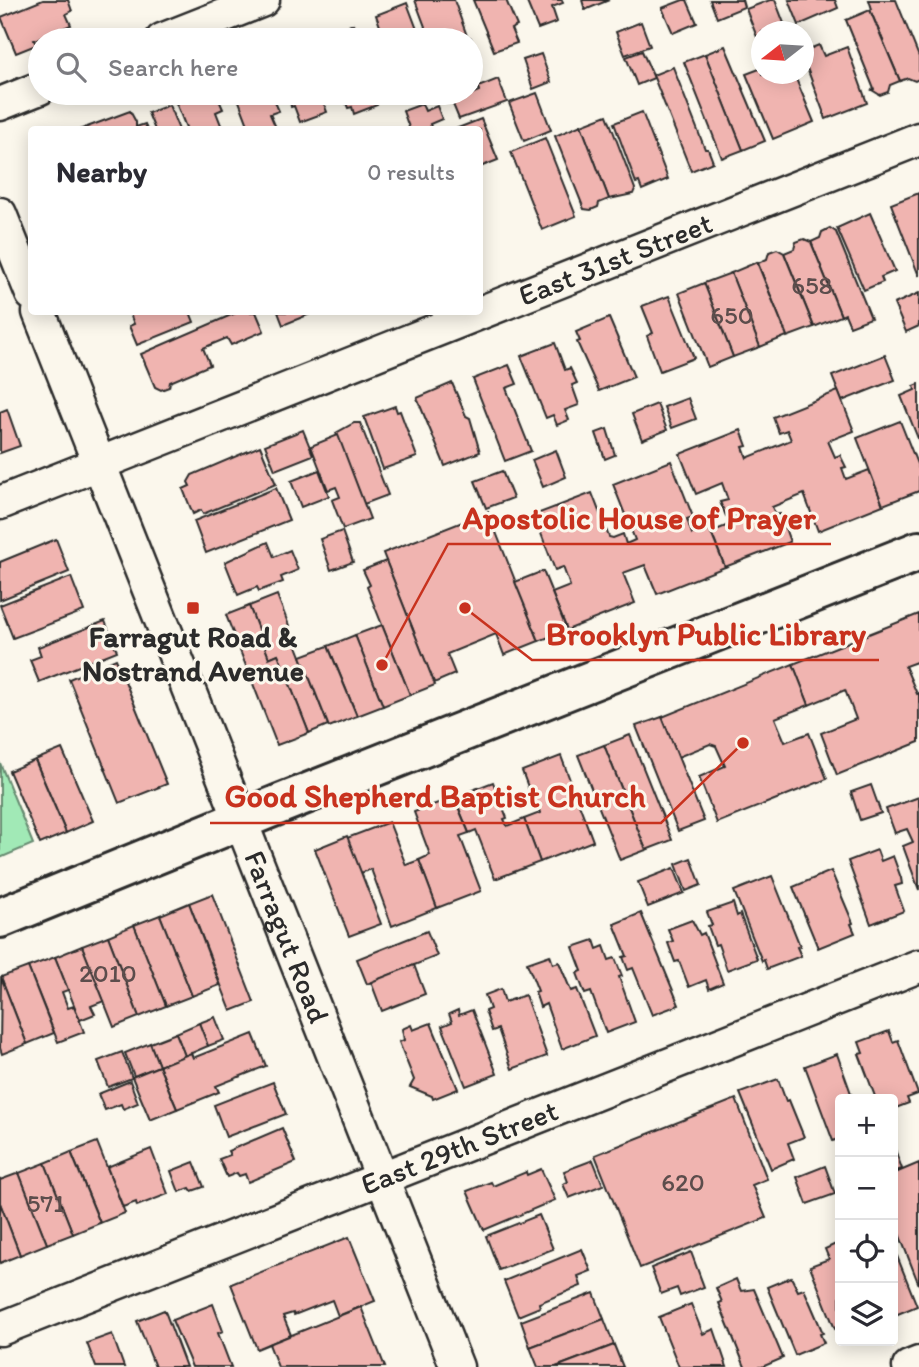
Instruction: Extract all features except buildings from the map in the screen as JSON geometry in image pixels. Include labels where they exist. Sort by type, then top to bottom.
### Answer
[{"type":"main road","points":[[0,918],[919,551]]},
{"type":"street","points":[[192,28],[263,0]]},
{"type":"street","points":[[0,104],[28,93]]},
{"type":"street","name":"East 31st Street","points":[[483,311],[919,138]]},
{"type":"street","points":[[0,214],[28,284]]},
{"type":"street","name":"Farragut Road","points":[[39,315],[457,1367]]},
{"type":"street","name":"East 31st Street","points":[[0,503],[472,315]]},
{"type":"street","name":"East 29th Street","points":[[0,1329],[919,966]]},
{"type":"street","points":[[909,1367],[919,1363]]},
{"type":"green space","points":[[0,763],[33,844],[0,858]]},
{"type":"place","name":"Farragut Road & Nostrand Avenue","points":[[193,608]]},
{"type":"place","name":"Brooklyn Public Library","points":[[465,608]]},
{"type":"place","name":"Apostolic House of Prayer","points":[[382,665]]},
{"type":"place","name":"Good Shepherd Baptist Church","points":[[743,743]]}]
